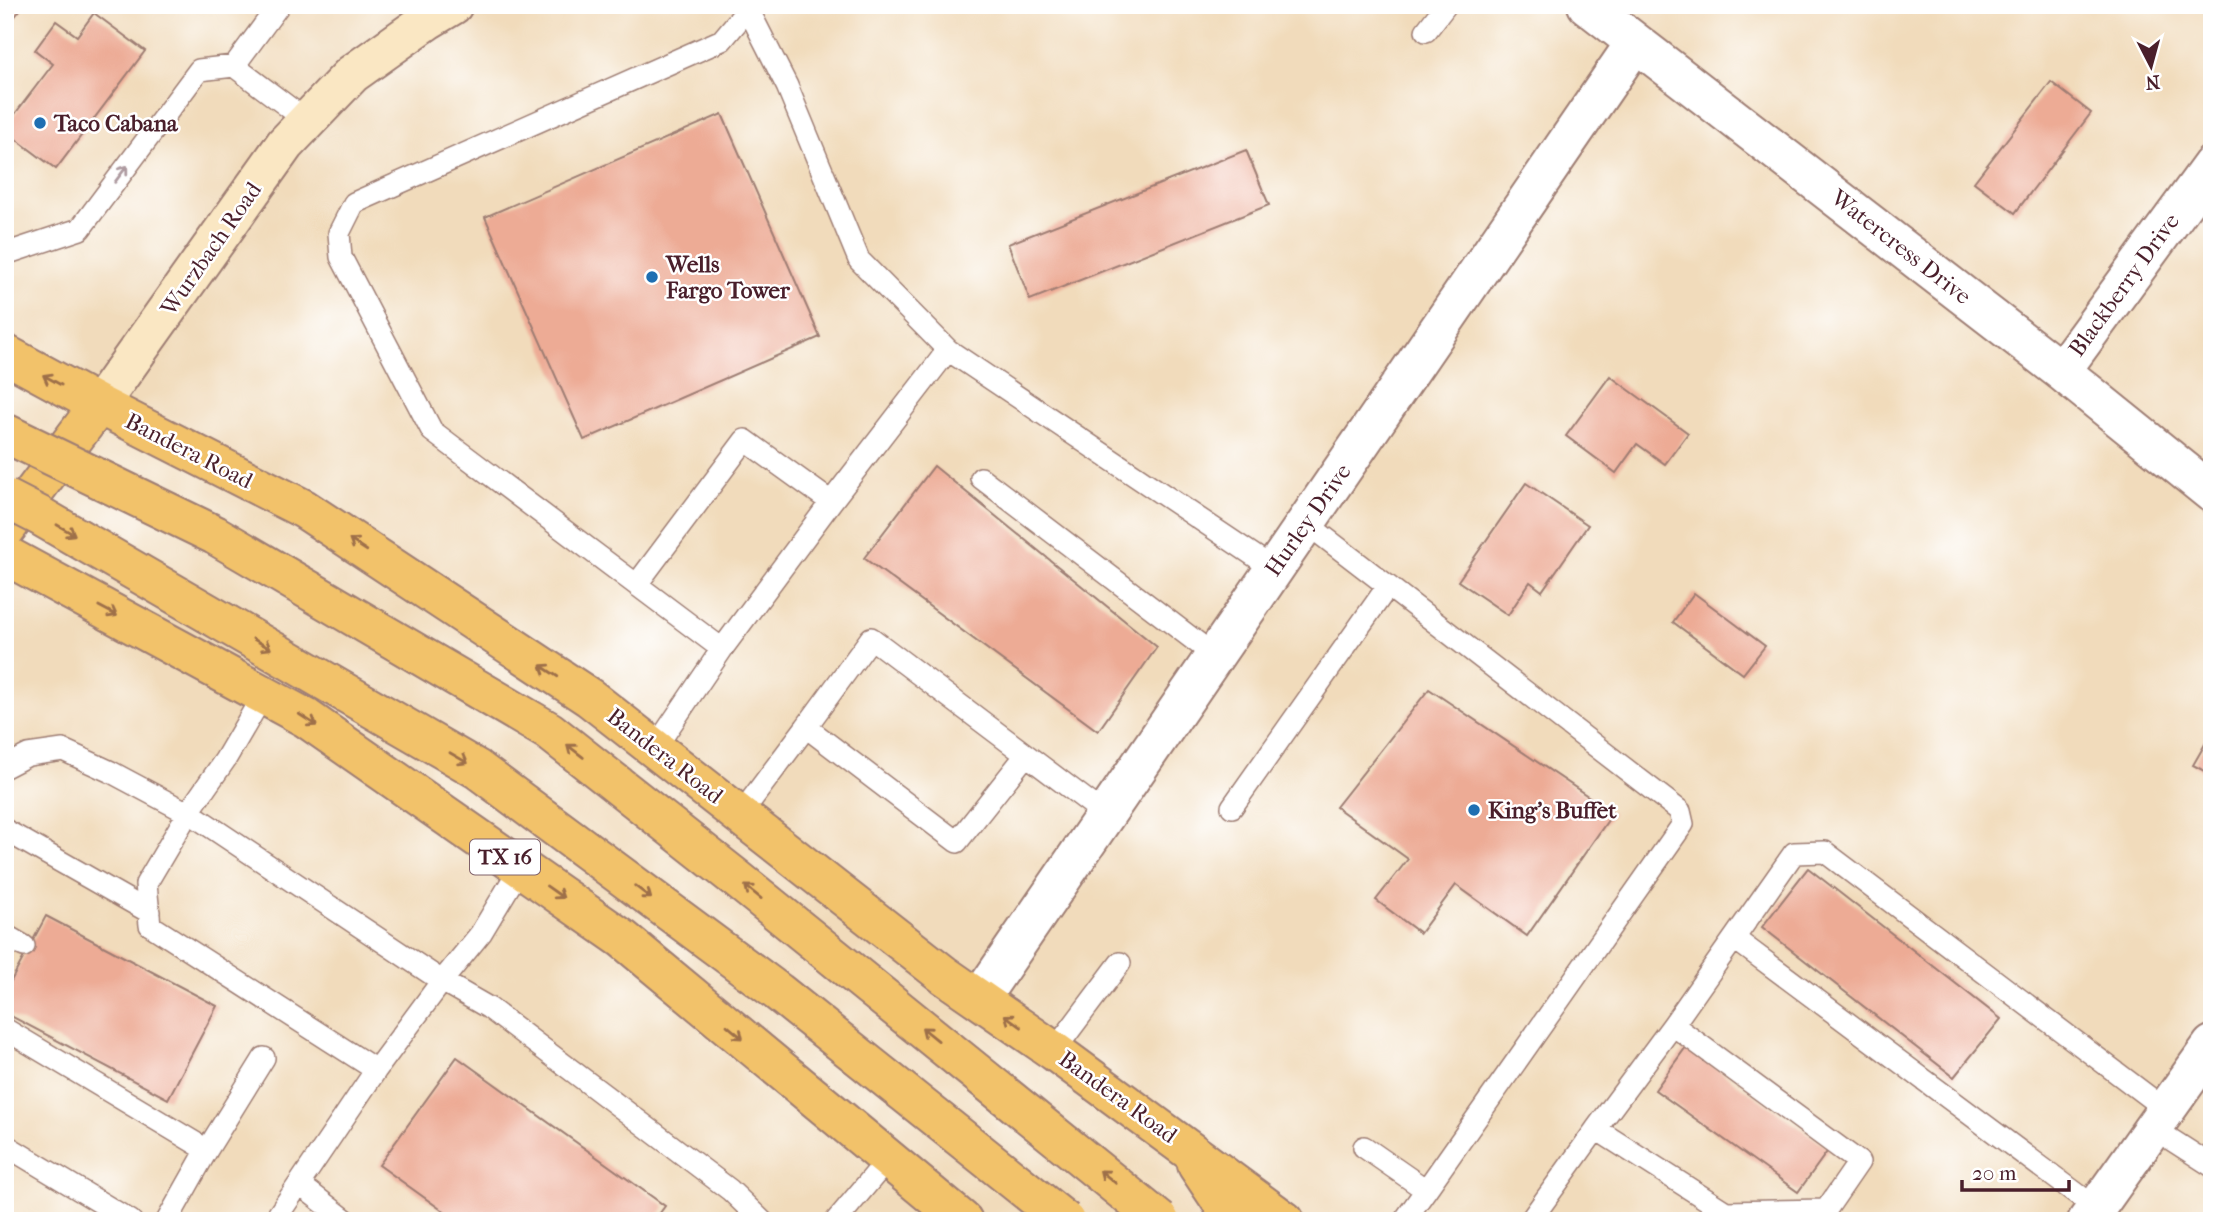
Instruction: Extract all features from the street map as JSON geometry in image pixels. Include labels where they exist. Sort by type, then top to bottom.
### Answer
[{"type":"main road","name":"Wurzbach Road","points":[[5,530],[99,405],[285,144],[352,74],[453,5]]},
{"type":"main road","name":"Bandera Road","points":[[5,354],[304,509],[590,698],[944,975],[1054,1051],[1285,1221]]},
{"type":"main road","points":[[5,433],[215,535],[549,731],[748,887],[1160,1221]]},
{"type":"main road","points":[[5,498],[52,522],[477,769],[778,992],[1065,1221]]},
{"type":"main road","name":"TX 16","points":[[5,555],[306,718],[623,939],[949,1209]]},
{"type":"main road","points":[[1133,1109],[1201,1169],[1227,1210],[1227,1221]]},
{"type":"main road","points":[[949,1209],[970,1221]]},
{"type":"street","name":"Watercress Drive","points":[[1587,5],[2061,371],[2212,493]]},
{"type":"street","name":"Hurley Drive","points":[[980,998],[1635,43]]},
{"type":"street","name":"Blackberry Drive","points":[[2061,371],[2212,165]]},
{"type":"street","points":[[2091,1214],[2159,1119],[2208,1057]]},
{"type":"lane","points":[[234,66],[279,5]]},
{"type":"lane","points":[[1426,31],[1446,5]]},
{"type":"lane","points":[[722,649],[432,431],[341,257],[339,233],[354,203],[722,40],[748,7],[787,86],[859,260],[948,350],[1274,569]]},
{"type":"lane","points":[[5,254],[80,229],[199,70],[234,66],[307,121]]},
{"type":"lane","points":[[655,748],[722,649],[948,350]]},
{"type":"lane","points":[[637,584],[744,440],[831,502]]},
{"type":"lane","points":[[981,478],[1215,656]]},
{"type":"lane","points":[[1306,523],[1680,811],[1683,824],[1404,1221]]},
{"type":"lane","points":[[1232,807],[1388,586]]},
{"type":"lane","points":[[740,815],[871,638],[1105,815]]},
{"type":"lane","points":[[263,695],[146,884],[150,925],[376,1070]]},
{"type":"lane","points":[[806,727],[957,842],[1026,755]]},
{"type":"lane","points":[[5,767],[28,755],[63,750],[188,813],[442,981],[489,1008],[730,1190],[762,1221]]},
{"type":"lane","points":[[5,830],[149,912]]},
{"type":"lane","points":[[1530,1221],[1735,939],[1794,853],[1825,852],[2159,1119],[2212,1166]]},
{"type":"lane","points":[[274,1221],[376,1070],[481,933],[520,868]]},
{"type":"lane","points":[[1735,939],[2091,1214]]},
{"type":"lane","points":[[1054,1051],[1120,963]]},
{"type":"lane","points":[[1596,1129],[1723,1216],[1834,1215],[1859,1162],[1673,1025]]},
{"type":"lane","points":[[5,1029],[206,1150]]},
{"type":"lane","points":[[167,1221],[206,1150],[264,1059]]},
{"type":"lane","points":[[5,1144],[131,1221]]},
{"type":"lane","points":[[1364,1147],[1426,1190]]},
{"type":"lane","points":[[836,1221],[888,1159]]},
{"type":"lane","points":[[299,1184],[347,1221]]},
{"type":"building","points":[[5,5],[24,5],[5,29]]},
{"type":"building","points":[[94,13],[145,51],[56,169],[5,131],[5,127],[53,64],[35,50],[56,21],[77,36]]},
{"type":"building","points":[[2051,82],[2091,113],[2015,213],[1974,182]]},
{"type":"building","name":"Wells Fargo Tower","points":[[722,114],[820,337],[584,440],[485,217]]},
{"type":"building","points":[[1246,150],[1269,205],[1030,300],[1008,244]]},
{"type":"building","points":[[1610,376],[1688,433],[1665,464],[1637,444],[1616,473],[1566,436]]},
{"type":"building","points":[[934,466],[1157,647],[1098,731],[864,558]]},
{"type":"building","points":[[1526,483],[1588,525],[1542,591],[1530,582],[1508,615],[1458,581]]},
{"type":"building","points":[[1694,593],[1765,646],[1743,674],[1673,622]]},
{"type":"building","name":"King's Buffet","points":[[1429,689],[1613,813],[1527,936],[1456,885],[1420,933],[1376,900],[1408,859],[1336,807]]},
{"type":"building","points":[[2212,732],[2212,775],[2193,765]]},
{"type":"building","points":[[1808,868],[2001,1019],[1954,1077],[1762,927]]},
{"type":"building","points":[[46,916],[217,1006],[168,1099],[5,1013],[5,992]]},
{"type":"building","points":[[1686,1047],[1829,1149],[1798,1192],[1655,1090]]},
{"type":"building","points":[[457,1057],[665,1206],[654,1221],[457,1221],[379,1165]]},
{"type":"place","name":"Taco Cabana","points":[[40,123]]},
{"type":"place","name":"Wells Fargo Tower","points":[[652,277]]},
{"type":"place","name":"King's Buffet","points":[[1474,810]]}]
